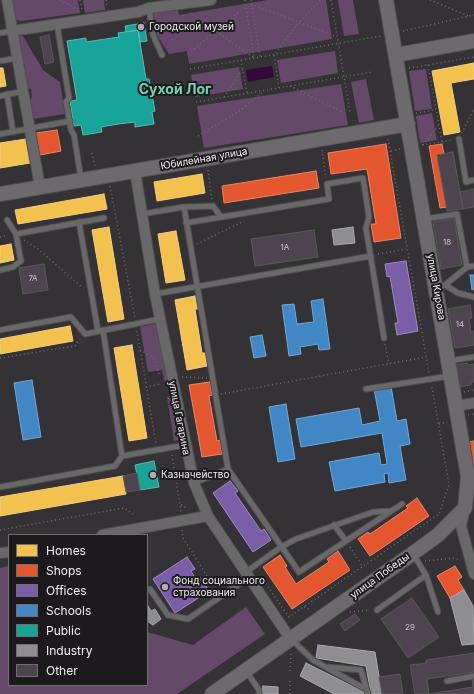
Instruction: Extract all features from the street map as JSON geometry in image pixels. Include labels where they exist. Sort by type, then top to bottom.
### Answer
[{"type":"street","points":[[7,0],[40,187]]},
{"type":"street","points":[[12,31],[138,12],[149,8],[184,1],[211,0]]},
{"type":"street","name":"улица Кирова","points":[[386,0],[396,55],[417,146],[424,219],[440,286],[448,361],[457,399],[468,478],[468,507],[461,526],[473,563],[474,574]]},
{"type":"street","points":[[396,55],[474,41]]},
{"type":"street","name":"Юбилейная улица","points":[[0,194],[135,171],[410,119]]},
{"type":"street","name":"улица Гагарина","points":[[135,171],[155,294],[194,483],[208,516],[250,572],[291,644]]},
{"type":"street","points":[[457,399],[474,403]]},
{"type":"street","name":"улица Победы","points":[[216,693],[246,671],[291,644],[415,558],[468,507]]},
{"type":"street","points":[[108,534],[208,516]]},
{"type":"lane","points":[[149,8],[153,35],[162,55]]},
{"type":"lane","points":[[57,24],[69,98],[66,102],[71,130],[74,135],[82,180]]},
{"type":"lane","points":[[0,33],[12,31]]},
{"type":"lane","points":[[0,61],[18,58]]},
{"type":"lane","points":[[0,96],[24,91]]},
{"type":"lane","points":[[7,94],[13,132]]},
{"type":"lane","points":[[0,134],[70,121]]},
{"type":"lane","points":[[459,139],[466,182],[474,180]]},
{"type":"lane","points":[[186,223],[329,199],[327,184],[363,178],[369,217],[366,228],[384,338]]},
{"type":"lane","points":[[142,214],[184,207],[213,206],[221,217]]},
{"type":"lane","points":[[184,207],[228,469],[299,572],[402,504]]},
{"type":"lane","points":[[424,219],[457,214],[466,267]]},
{"type":"lane","points":[[16,234],[104,218]]},
{"type":"lane","points":[[0,270],[13,267],[21,261],[16,234],[7,220]]},
{"type":"lane","points":[[0,487],[115,466],[122,456],[79,222]]},
{"type":"lane","points":[[155,294],[371,256]]},
{"type":"lane","points":[[440,286],[466,267],[474,266]]},
{"type":"lane","points":[[440,286],[474,297]]},
{"type":"lane","points":[[0,330],[71,317],[85,334],[160,319]]},
{"type":"lane","points":[[448,361],[474,357]]},
{"type":"lane","points":[[366,389],[451,376]]},
{"type":"lane","points":[[122,456],[185,445]]},
{"type":"lane","points":[[194,483],[228,469]]},
{"type":"lane","points":[[150,589],[168,615],[188,619],[281,547],[334,525],[373,512],[392,511]]},
{"type":"lane","points":[[334,525],[346,541]]},
{"type":"lane","points":[[415,558],[426,575],[438,612]]},
{"type":"lane","points":[[377,610],[426,575]]},
{"type":"lane","points":[[291,644],[324,667],[368,692]]},
{"type":"lane","points":[[324,667],[361,670],[368,692]]},
{"type":"lane","points":[[246,671],[259,690],[259,694]]},
{"type":"lane","points":[[447,681],[474,676]]},
{"type":"path","points":[[60,0],[82,12]]},
{"type":"path","points":[[245,0],[254,58]]},
{"type":"path","points":[[251,0],[260,57]]},
{"type":"path","points":[[279,88],[274,55],[299,22],[321,0]]},
{"type":"path","points":[[331,0],[350,112]]},
{"type":"path","points":[[430,0],[469,16]]},
{"type":"path","points":[[184,1],[190,13],[254,58]]},
{"type":"path","points":[[251,4],[336,36]]},
{"type":"path","points":[[188,54],[246,6]]},
{"type":"path","points":[[190,69],[338,44],[474,15]]},
{"type":"path","points":[[405,69],[474,57]]},
{"type":"path","points":[[241,60],[247,93]]},
{"type":"path","points":[[428,65],[442,142]]},
{"type":"path","points":[[224,97],[243,69]]},
{"type":"path","points":[[196,102],[372,72]]},
{"type":"path","points":[[290,86],[344,113]]},
{"type":"path","points":[[198,136],[241,110],[265,90]]},
{"type":"path","points":[[390,151],[459,139],[474,108]]},
{"type":"path","points":[[410,119],[436,110]]},
{"type":"path","points":[[417,146],[439,126]]},
{"type":"path","points":[[250,572],[288,617],[440,514],[449,485],[388,139]]},
{"type":"path","points":[[322,150],[327,184]]},
{"type":"path","points":[[207,168],[213,206]]},
{"type":"path","points":[[190,247],[246,220]]},
{"type":"path","points":[[0,237],[16,234],[38,249],[92,295]]},
{"type":"path","points":[[371,256],[407,249]]},
{"type":"path","points":[[0,358],[75,346],[85,334]]},
{"type":"path","points":[[384,338],[389,364]]},
{"type":"path","points":[[140,350],[153,357],[159,374]]},
{"type":"path","points":[[216,396],[426,357]]},
{"type":"path","points":[[178,376],[212,378]]},
{"type":"path","points":[[146,387],[160,384]]},
{"type":"path","points":[[457,399],[474,390]]},
{"type":"path","points":[[160,474],[175,472]]},
{"type":"path","points":[[0,530],[124,508],[133,514]]},
{"type":"path","points":[[346,541],[363,567]]},
{"type":"path","points":[[415,558],[454,558],[473,563]]},
{"type":"path","points":[[290,671],[291,644]]},
{"type":"path","points":[[290,679],[290,694]]},
{"type":"shaded area","points":[[10,0],[78,0],[80,13],[21,21],[16,20],[13,16]]},
{"type":"shaded area","points":[[83,0],[104,0],[105,10],[85,13]]},
{"type":"shaded area","points":[[267,0],[326,0],[332,39],[189,64],[187,51],[169,54],[157,35],[153,11],[177,7],[179,15]]},
{"type":"shaded area","points":[[338,0],[353,0],[359,34],[344,36]]},
{"type":"shaded area","points":[[17,36],[23,36],[43,70],[60,82],[65,114],[32,119],[28,101],[32,98],[31,89],[26,87]]},
{"type":"shaded area","points":[[335,51],[338,73],[281,83],[277,60]]},
{"type":"shaded area","points":[[272,66],[274,77],[248,82],[246,70]]},
{"type":"shaded area","points":[[239,67],[243,89],[195,97],[191,75]]},
{"type":"shaded area","points":[[426,69],[432,109],[415,111],[409,71]]},
{"type":"shaded area","points":[[366,79],[374,120],[359,123],[351,82]]},
{"type":"shaded area","points":[[341,84],[348,125],[204,148],[197,106]]},
{"type":"shaded area","points":[[432,113],[437,140],[420,143],[416,116]]},
{"type":"shaded area","points":[[159,323],[169,382],[165,383],[162,370],[148,372],[140,327]]},
{"type":"shaded area","points":[[172,396],[179,440],[174,441],[167,397]]},
{"type":"shaded area","points":[[8,566],[8,686],[148,686],[148,632],[193,645],[246,607],[265,634],[177,694],[0,694],[0,568]]},
{"type":"building: Homes","points":[[474,63],[474,79],[451,83],[460,132],[444,135],[432,71]]},
{"type":"building: Homes","points":[[0,68],[3,68],[6,86],[0,87]]},
{"type":"building: Homes","points":[[26,139],[30,163],[0,168],[0,143]]},
{"type":"building: Homes","points":[[202,174],[205,193],[157,201],[154,182]]},
{"type":"building: Homes","points":[[104,194],[107,209],[18,224],[15,210]]},
{"type":"building: Homes","points":[[109,227],[124,319],[108,322],[92,230]]},
{"type":"building: Homes","points":[[176,231],[185,280],[166,283],[158,234]]},
{"type":"building: Homes","points":[[11,244],[14,260],[0,263],[0,246]]},
{"type":"building: Homes","points":[[195,296],[198,309],[195,309],[202,353],[205,353],[207,366],[187,370],[175,300]]},
{"type":"building: Homes","points":[[70,326],[73,341],[0,354],[0,339]]},
{"type":"building: Homes","points":[[132,345],[147,438],[129,441],[114,348]]},
{"type":"building: Homes","points":[[123,476],[126,494],[0,516],[0,497]]},
{"type":"building: Shops","points":[[57,130],[61,151],[40,155],[36,133]]},
{"type":"building: Shops","points":[[386,144],[401,238],[374,242],[371,224],[376,224],[367,169],[331,174],[328,153]]},
{"type":"building: Shops","points":[[442,144],[444,154],[437,155],[447,207],[440,208],[429,146]]},
{"type":"building: Shops","points":[[316,171],[319,188],[224,203],[222,186]]},
{"type":"building: Shops","points":[[210,382],[212,395],[209,396],[217,441],[220,440],[222,454],[202,457],[189,385]]},
{"type":"building: Shops","points":[[474,441],[474,468],[472,468],[468,442]]},
{"type":"building: Shops","points":[[417,498],[429,516],[370,556],[358,539],[368,532],[370,534],[408,508],[406,506]]},
{"type":"building: Shops","points":[[338,551],[350,570],[292,609],[263,567],[280,555],[287,566],[285,567],[296,584],[329,562],[327,559]]},
{"type":"building: Shops","points":[[455,566],[462,577],[458,580],[464,590],[450,598],[437,576]]},
{"type":"building: Offices","points":[[406,261],[418,331],[397,335],[395,323],[398,323],[390,276],[387,277],[385,264]]},
{"type":"building: Offices","points":[[230,481],[238,491],[235,493],[261,531],[264,529],[271,540],[253,552],[213,493]]},
{"type":"building: Offices","points":[[187,557],[195,569],[191,571],[197,581],[201,578],[209,591],[175,613],[153,579]]},
{"type":"building: Schools","points":[[470,275],[474,275],[474,289],[472,290]]},
{"type":"building: Schools","points":[[323,299],[330,349],[319,350],[318,344],[300,347],[301,354],[289,356],[282,305],[294,304],[297,324],[314,322],[311,301]]},
{"type":"building: Schools","points":[[262,335],[266,356],[254,358],[250,337]]},
{"type":"building: Schools","points":[[32,380],[41,437],[23,440],[14,383]]},
{"type":"building: Schools","points":[[391,386],[397,421],[406,419],[410,444],[400,446],[406,480],[389,483],[388,473],[384,474],[385,482],[335,491],[329,462],[379,453],[381,465],[387,464],[382,433],[301,447],[296,419],[359,408],[362,425],[380,421],[374,389]]},
{"type":"building: Schools","points":[[286,404],[295,459],[278,462],[269,407]]},
{"type":"building: Public","points":[[144,23],[147,41],[140,42],[138,30],[126,32],[125,26]]},
{"type":"building: Public","points":[[138,30],[146,79],[149,79],[155,111],[152,112],[154,124],[135,127],[135,122],[118,124],[101,127],[102,132],[83,135],[81,125],[74,126],[70,101],[77,100],[67,41],[86,38],[86,42],[119,37],[118,33]]},
{"type":"building: Public","points":[[154,461],[159,487],[140,490],[135,465]]},
{"type":"building: Industry","points":[[353,227],[355,243],[334,245],[332,230]]},
{"type":"building: Industry","points":[[464,590],[473,606],[474,644],[462,645],[450,598]]},
{"type":"building: Industry","points":[[148,606],[151,611],[155,609],[161,619],[153,625],[148,622]]},
{"type":"building: Industry","points":[[318,645],[375,652],[382,694],[371,694],[366,666],[316,658]]},
{"type":"building: Industry","points":[[306,663],[364,692],[363,694],[334,694],[300,676]]},
{"type":"building: Industry","points":[[263,686],[278,687],[278,694],[262,694]]},
{"type":"building: Other","points":[[49,35],[54,62],[45,64],[40,37]]},
{"type":"building: Other","points":[[453,152],[463,209],[447,211],[437,155]]},
{"type":"building: Other","points":[[474,189],[474,207],[463,209],[460,192]]},
{"type":"building: Other","points":[[454,218],[462,265],[441,269],[433,222]]},
{"type":"building: Other","points":[[314,230],[318,257],[255,266],[251,239]]},
{"type":"building: Other","points":[[44,264],[48,290],[23,294],[19,268]]},
{"type":"building: Other","points":[[470,305],[472,318],[469,318],[471,332],[474,331],[474,345],[455,348],[448,309]]},
{"type":"building: Other","points":[[467,363],[468,365],[474,364],[474,382],[471,382],[471,385],[459,387],[455,365]]},
{"type":"building: Other","points":[[137,473],[140,490],[126,492],[123,476]]},
{"type":"building: Other","points":[[412,598],[439,637],[408,658],[381,619]]},
{"type":"building: Other","points":[[355,614],[360,620],[345,631],[340,624]]},
{"type":"building: Other","points":[[474,653],[474,672],[427,679],[429,694],[415,694],[410,665],[426,663],[426,660]]},
{"type":"building: Other","points":[[400,674],[403,694],[382,694],[379,677]]},
{"type":"building: Other","points":[[472,679],[474,679],[474,694],[429,694],[473,687]]},
{"type":"place","name":"Городской музей","points":[[141,27]]},
{"type":"place","name":"Казначейство","points":[[153,475]]},
{"type":"place","name":"Фонд социального страхования","points":[[165,587]]},
{"type":"district","name":"Сухой Лог","points":[[175,90]]}]
